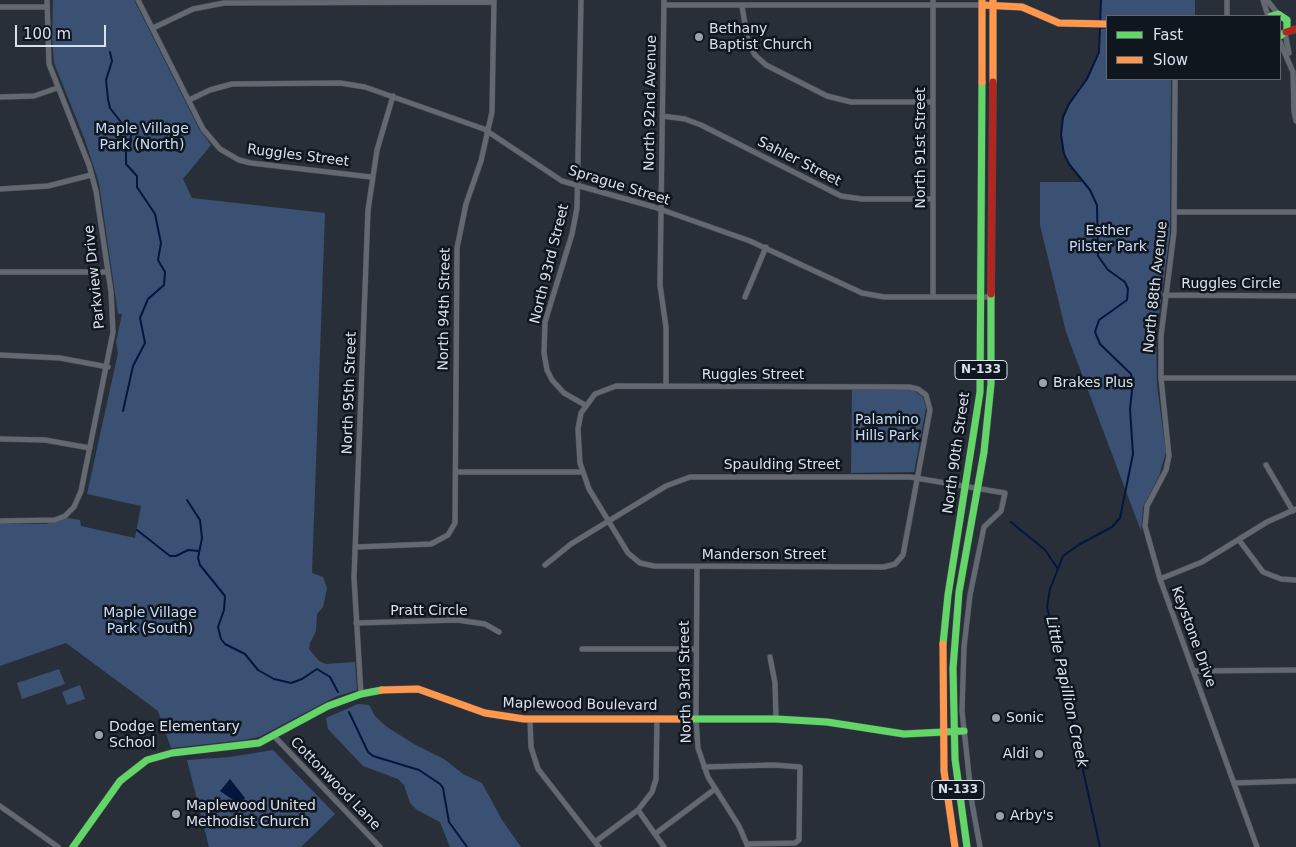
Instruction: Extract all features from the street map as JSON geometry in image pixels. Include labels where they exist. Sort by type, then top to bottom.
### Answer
[{"type":"main road","points":[[982,2],[1022,7],[1050,20],[1080,24],[1106,24]]},
{"type":"main road","name":"North 90th Street","points":[[955,847],[947,795],[942,732],[942,659],[945,615],[980,392],[982,297],[982,2]]},
{"type":"main road","name":"North 90th Street","points":[[967,847],[957,785],[953,732],[952,678],[955,625],[990,401],[993,297],[993,3]]},
{"type":"main road","points":[[1281,18],[1296,23]]},
{"type":"main road","points":[[1283,34],[1287,20]]},
{"type":"main road","points":[[1283,34],[1296,29]]},
{"type":"main road","name":"Maplewood Boulevard","points":[[72,847],[120,781],[142,763],[166,754],[248,745],[274,736],[328,706],[361,694],[397,688],[418,689],[485,713],[530,719],[776,719],[827,722],[893,733],[964,731]]},
{"type":"street","name":"Parkview Drive","points":[[0,521],[48,521],[61,518],[70,513],[79,498],[108,367],[113,318],[108,272],[91,175],[57,88],[48,55],[47,0]]},
{"type":"street","name":"Ruggles Street","points":[[138,0],[206,134],[224,151],[238,160],[251,163],[372,177]]},
{"type":"street","name":"North 93rd Street","points":[[581,0],[578,186],[574,223],[545,322],[544,353],[547,370],[552,380],[564,392],[585,406]]},
{"type":"street","points":[[1227,0],[1227,15]]},
{"type":"street","points":[[1265,0],[1272,15]]},
{"type":"street","points":[[1265,0],[1272,15]]},
{"type":"street","points":[[153,28],[193,10],[224,3],[494,1]]},
{"type":"street","name":"North 94th Street","points":[[356,547],[431,544],[442,540],[450,532],[456,517],[457,248],[466,204],[489,132],[493,87],[494,1]]},
{"type":"street","points":[[664,2],[742,6],[982,2]]},
{"type":"street","name":"North 92nd Avenue","points":[[664,2],[660,285],[666,327],[666,386]]},
{"type":"street","name":"North 91st Street","points":[[933,3],[933,297]]},
{"type":"street","points":[[742,6],[748,42],[755,55],[766,65],[827,96],[851,102],[932,102]]},
{"type":"street","points":[[0,7],[47,7]]},
{"type":"street","points":[[1283,34],[1293,72],[1296,121]]},
{"type":"street","points":[[1281,44],[1290,61]]},
{"type":"street","name":"North 88th Avenue","points":[[1160,579],[1145,526],[1148,506],[1166,470],[1169,456],[1161,378],[1160,336],[1172,253],[1175,212],[1175,80]]},
{"type":"street","name":"Sprague Street","points":[[189,100],[220,87],[246,83],[340,83],[365,87],[489,132],[549,174],[578,186],[661,210],[766,247],[862,293],[884,297],[993,297]]},
{"type":"street","points":[[0,97],[34,96],[57,88]]},
{"type":"street","name":"North 95th Street","points":[[361,694],[356,623],[356,547],[372,177],[378,145],[393,96]]},
{"type":"street","name":"Sahler Street","points":[[662,116],[685,119],[701,125],[841,196],[862,199],[933,199]]},
{"type":"street","points":[[0,190],[48,186],[91,175]]},
{"type":"street","points":[[1175,212],[1296,212]]},
{"type":"street","points":[[745,297],[766,247]]},
{"type":"street","points":[[0,272],[108,272]]},
{"type":"street","name":"Ruggles Circle","points":[[1165,295],[1296,296]]},
{"type":"street","points":[[0,355],[60,358],[108,367]]},
{"type":"street","points":[[1161,378],[1296,378]]},
{"type":"street","name":"Ruggles Street","points":[[585,406],[595,394],[609,388],[666,386],[909,387],[918,389],[926,395],[930,410],[918,478]]},
{"type":"street","points":[[585,406],[578,429],[582,472],[589,489],[608,521]]},
{"type":"street","points":[[0,439],[44,440],[90,448]]},
{"type":"street","points":[[1266,466],[1294,510]]},
{"type":"street","points":[[456,472],[582,472]]},
{"type":"street","name":"Spaulding Street","points":[[545,565],[571,544],[608,521],[666,486],[690,477],[918,478],[1005,493],[1001,512],[984,527],[970,595],[963,672],[964,731]]},
{"type":"street","name":"Manderson Street","points":[[608,521],[634,559],[654,566],[884,567],[895,564],[904,551],[918,478]]},
{"type":"street","name":"Keystone Drive","points":[[1257,847],[1160,579],[1202,562],[1267,522],[1294,510]]},
{"type":"street","points":[[1239,540],[1263,572],[1281,580],[1296,580]]},
{"type":"street","name":"North 93rd Street","points":[[697,567],[696,719],[698,748],[704,767],[748,845],[795,843],[799,840],[800,767],[774,765],[704,767]]},
{"type":"street","name":"Pratt Circle","points":[[356,623],[457,620],[485,624],[499,632]]},
{"type":"street","points":[[582,649],[696,649]]},
{"type":"street","points":[[770,657],[775,682],[776,719]]},
{"type":"street","points":[[1194,671],[1296,670]]},
{"type":"street","points":[[530,719],[531,748],[538,769],[599,847]]},
{"type":"street","points":[[595,842],[638,810],[648,799],[655,783],[657,720]]},
{"type":"street","points":[[964,731],[980,847]]},
{"type":"street","name":"Cottonwood Lane","points":[[274,736],[380,847]]},
{"type":"street","points":[[1234,783],[1296,781]]},
{"type":"street","points":[[655,834],[715,789]]},
{"type":"street","points":[[0,806],[58,847]]},
{"type":"street","points":[[638,810],[664,847]]},
{"type":"green space","points":[[53,0],[134,0],[199,129],[211,145],[183,179],[192,198],[325,213],[312,573],[323,577],[327,588],[323,607],[317,614],[316,631],[309,649],[319,661],[326,664],[355,662],[357,690],[335,697],[259,737],[171,748],[158,711],[66,643],[0,666],[0,524],[46,524],[68,518],[80,520],[81,526],[135,538],[141,506],[87,494],[118,353],[116,342],[122,314],[118,314],[99,183],[85,140],[54,63],[52,37]]},
{"type":"green space","points":[[1101,0],[1195,0],[1195,15],[1106,15],[1106,20],[1100,20]]},
{"type":"green space","name":"Esther Pilster Park","points":[[1100,29],[1106,29],[1106,80],[1171,80],[1170,234],[1156,336],[1157,386],[1166,452],[1159,476],[1143,507],[1141,531],[1066,332],[1040,225],[1040,182],[1082,182],[1064,154],[1061,126],[1069,104],[1087,79],[1100,46]]},
{"type":"green space","name":"Palamino Hills Park","points":[[852,389],[913,390],[923,397],[926,408],[914,472],[851,473]]},
{"type":"green space","points":[[59,669],[65,684],[22,699],[17,683]]},
{"type":"green space","points":[[80,685],[85,699],[67,705],[62,692]]},
{"type":"green space","points":[[358,704],[369,705],[375,716],[387,727],[414,744],[444,759],[463,774],[482,783],[502,820],[521,847],[450,847],[440,822],[417,810],[410,803],[404,785],[398,779],[363,766],[328,729],[326,718]]},
{"type":"green space","points":[[273,750],[335,814],[301,847],[209,847],[187,760],[230,757]]},
{"type":"shaded area","points":[[230,779],[245,798],[239,804],[220,791]]},
{"type":"waterway","name":"Little Papillion Creek","points":[[1100,847],[1047,607],[1050,589],[1063,556],[1080,544],[1112,527],[1120,518],[1133,454],[1130,409],[1133,381],[1131,374],[1100,344],[1095,332],[1099,320],[1127,300],[1128,289],[1125,282],[1108,270],[1098,256],[1097,205],[1090,190],[1069,164],[1064,154],[1061,135],[1063,117],[1069,104],[1087,79],[1099,52],[1101,0]]},
{"type":"waterway","points":[[110,52],[112,61],[106,80],[110,108],[131,135],[130,147],[126,151],[126,164],[137,176],[137,187],[155,214],[161,243],[158,260],[165,272],[164,285],[148,299],[140,318],[145,343],[133,366],[123,411]]},
{"type":"waterway","points":[[187,500],[200,520],[202,538],[198,558],[200,565],[225,596],[224,610],[218,627],[221,639],[225,644],[245,654],[258,670],[274,679],[291,683],[302,679],[317,669],[330,677],[338,692]]},
{"type":"waterway","points":[[1011,522],[1045,550],[1058,569]]},
{"type":"waterway","points":[[137,530],[170,556],[176,556],[188,550],[199,551]]},
{"type":"waterway","points":[[349,712],[368,752],[373,756],[419,770],[440,784],[443,788],[449,822],[467,847]]},
{"type":"traffic: fast","points":[[1274,15],[1280,15]]},
{"type":"traffic: fast","points":[[1281,16],[1287,20],[1287,31],[1281,35]]},
{"type":"traffic: fast","points":[[943,644],[948,595],[980,392],[982,82]]},
{"type":"traffic: fast","points":[[967,847],[955,759],[953,668],[959,592],[984,452],[991,384],[991,294]]},
{"type":"traffic: fast","points":[[73,847],[120,781],[147,760],[172,753],[259,743],[328,706],[361,694],[382,690]]},
{"type":"traffic: fast","points":[[690,719],[776,719],[827,722],[904,734],[964,731]]},
{"type":"traffic: slow","points":[[982,0],[982,82]]},
{"type":"traffic: slow","points":[[993,0],[993,82]]},
{"type":"traffic: slow","points":[[982,5],[1022,7],[1059,23],[1106,24]]},
{"type":"traffic: slow","points":[[943,644],[944,771],[955,847]]},
{"type":"traffic: slow","points":[[382,690],[418,689],[485,713],[524,719],[690,719]]},
{"type":"traffic: jam","points":[[1286,32],[1296,29]]},
{"type":"traffic: jam","points":[[991,294],[993,82]]},
{"type":"place","name":"Bethany Baptist Church","points":[[699,37]]},
{"type":"place","name":"Brakes Plus","points":[[1043,383]]},
{"type":"place","name":"Sonic","points":[[996,718]]},
{"type":"place","name":"Dodge Elementary School","points":[[99,735]]},
{"type":"place","name":"Aldi","points":[[1039,754]]},
{"type":"place","name":"Maplewood United Methodist Church","points":[[176,814]]},
{"type":"place","name":"Arby's","points":[[1000,816]]},
{"type":"park label","name":"Maple Village Park (North)","points":[[142,138]]},
{"type":"park label","name":"Maple Village Park (South)","points":[[150,622]]}]
